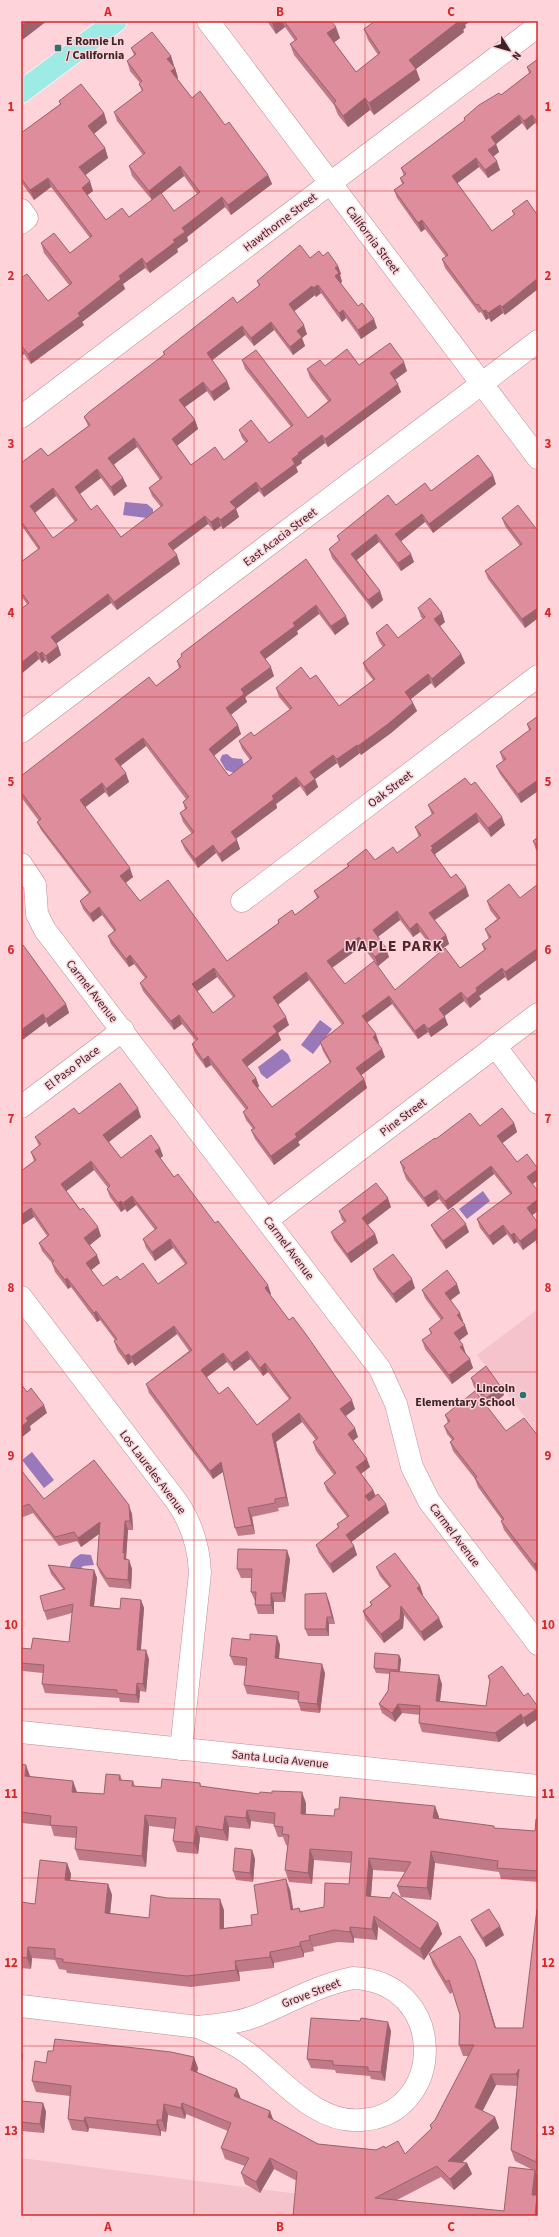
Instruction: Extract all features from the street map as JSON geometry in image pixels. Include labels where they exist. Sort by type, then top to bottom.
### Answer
[{"type":"main road","points":[[21,92],[116,21]]},
{"type":"street","name":"California Street","points":[[208,21],[538,458]]},
{"type":"street","name":"Hawthorne Street","points":[[21,417],[538,26]]},
{"type":"street","points":[[21,210],[27,218],[21,223]]},
{"type":"street","name":"East Acacia Street","points":[[21,732],[538,341]]},
{"type":"street","name":"Oak Street","points":[[242,901],[538,676]]},
{"type":"street","name":"Carmel Avenue","points":[[21,864],[35,885],[39,922],[380,1368],[396,1404],[412,1467],[429,1501],[538,1644]]},
{"type":"street","name":"Pine Street","points":[[267,1220],[538,1014]]},
{"type":"street","name":"El Paso Place","points":[[21,1107],[123,1030]]},
{"type":"street","points":[[495,1046],[538,1102]]},
{"type":"street","name":"Los Laureles Avenue","points":[[21,1297],[177,1502],[192,1528],[198,1548],[200,1573],[181,1749]]},
{"type":"street","name":"Santa Lucia Avenue","points":[[21,1732],[538,1786]]},
{"type":"street","name":"Grove Street","points":[[21,2006],[198,2027],[235,2022],[255,2016],[336,1982],[353,1978],[374,1981],[395,1991],[414,2010],[421,2023],[425,2039],[425,2057],[421,2073],[403,2102],[390,2112],[378,2118],[349,2121],[338,2119],[316,2108],[250,2054],[232,2042],[198,2027]]},
{"type":"street","points":[[250,2054],[244,2047],[243,2035],[248,2022],[255,2016]]},
{"type":"shaded area","points":[[125,502],[147,504],[153,509],[153,514],[147,518],[123,515]]},
{"type":"shaded area","points":[[227,754],[232,758],[242,759],[244,765],[234,773],[226,770],[220,760],[222,755]]},
{"type":"shaded area","points":[[320,1020],[332,1029],[313,1054],[301,1045]]},
{"type":"shaded area","points":[[282,1049],[288,1054],[291,1061],[267,1079],[261,1074],[258,1067]]},
{"type":"shaded area","points":[[483,1191],[490,1201],[467,1219],[459,1209]]},
{"type":"shaded area","name":"Lincoln Elementary School","points":[[538,1309],[538,1434],[477,1355]]},
{"type":"shaded area","points":[[32,1452],[54,1480],[44,1488],[22,1460]]},
{"type":"shaded area","points":[[81,1554],[91,1555],[94,1565],[83,1566],[79,1571],[70,1568],[73,1560]]},
{"type":"shaded area","points":[[21,2158],[469,2216],[21,2216]]},
{"type":"building","points":[[21,21],[27,21],[21,26]]},
{"type":"building","points":[[284,21],[331,21],[336,27],[327,33],[356,72],[380,53],[364,29],[375,21],[459,21],[409,60],[416,69],[369,103],[365,98],[343,116],[334,103],[336,101],[290,44],[297,39]]},
{"type":"building","points":[[152,32],[171,56],[167,59],[175,68],[171,71],[192,98],[200,91],[225,125],[229,122],[268,175],[228,205],[222,197],[182,228],[185,232],[173,240],[175,242],[146,264],[142,258],[119,276],[121,279],[78,313],[80,316],[28,354],[21,345],[21,278],[27,274],[48,301],[72,283],[41,243],[54,233],[70,253],[92,236],[48,178],[30,190],[21,178],[21,133],[61,104],[59,101],[81,84],[104,113],[88,126],[105,148],[79,167],[90,181],[82,188],[106,220],[122,208],[129,217],[161,193],[174,211],[200,192],[180,166],[149,191],[129,166],[145,153],[114,112],[143,90],[139,84],[142,81],[127,61],[136,54],[131,48]]},
{"type":"building","points":[[538,59],[538,123],[532,115],[524,121],[519,115],[491,137],[496,144],[488,150],[497,161],[485,170],[476,158],[452,176],[492,231],[515,214],[512,211],[527,200],[538,216],[538,278],[502,307],[500,305],[488,313],[486,310],[483,311],[478,304],[476,305],[442,259],[448,255],[422,220],[418,223],[394,190],[404,183],[400,178],[406,174],[401,168],[465,120],[464,118],[479,105],[499,93],[501,95],[531,72],[527,67]]},
{"type":"building","points":[[300,245],[310,258],[319,251],[323,256],[328,252],[338,266],[335,268],[339,273],[335,276],[358,306],[362,303],[374,319],[358,330],[343,310],[339,313],[318,285],[313,288],[312,286],[289,304],[304,325],[297,331],[302,337],[290,347],[271,322],[251,338],[242,326],[207,353],[227,381],[211,392],[203,382],[179,400],[195,420],[172,439],[191,465],[215,447],[224,460],[248,441],[239,430],[251,420],[269,443],[293,425],[242,360],[256,350],[308,418],[331,400],[307,369],[320,360],[325,366],[347,349],[359,365],[390,343],[404,362],[390,373],[398,384],[325,439],[322,435],[298,453],[299,454],[292,459],[295,464],[261,489],[256,482],[230,502],[236,508],[220,520],[218,517],[211,522],[205,516],[168,544],[177,555],[114,602],[108,594],[51,637],[58,646],[46,656],[42,652],[39,654],[36,651],[21,663],[21,609],[29,603],[21,592],[21,562],[40,548],[21,521],[21,463],[41,448],[48,456],[90,425],[84,417],[89,412],[165,354],[163,352],[233,297],[237,303],[260,285],[257,281]],"holes":[[[134,438],[162,478],[149,488],[163,505],[121,537],[97,505],[91,510],[75,487],[97,469],[111,487],[123,478],[108,458]],[[53,488],[77,520],[53,538],[30,506]]]},
{"type":"building","points":[[478,455],[493,475],[429,524],[422,514],[395,534],[411,554],[398,563],[376,534],[351,554],[380,591],[368,600],[329,549],[340,540],[337,536],[388,495],[396,505],[425,483],[431,491]]},
{"type":"building","points":[[518,505],[538,531],[538,608],[522,619],[485,571],[522,544],[502,518]]},
{"type":"building","points":[[306,559],[346,616],[331,626],[316,605],[293,623],[295,626],[260,652],[271,667],[241,689],[244,694],[226,708],[238,725],[209,749],[229,776],[252,758],[239,741],[251,732],[254,736],[292,708],[276,688],[301,667],[310,679],[316,675],[339,706],[375,679],[363,663],[385,645],[376,633],[387,624],[398,638],[425,617],[418,608],[430,598],[442,613],[434,619],[461,654],[432,679],[428,674],[405,692],[413,703],[388,724],[337,759],[333,755],[310,772],[315,779],[304,787],[296,777],[272,796],[274,799],[231,832],[237,840],[219,854],[213,845],[195,859],[181,841],[194,832],[180,813],[187,808],[183,802],[189,797],[143,738],[115,759],[126,773],[106,789],[102,783],[80,800],[130,868],[120,876],[140,901],[168,880],[227,961],[279,923],[278,920],[292,910],[295,915],[319,897],[314,891],[349,866],[347,864],[366,849],[375,860],[393,847],[397,853],[421,835],[415,827],[434,813],[428,805],[465,778],[471,785],[475,782],[502,817],[488,828],[476,813],[431,846],[433,848],[431,850],[451,878],[456,874],[466,887],[429,913],[446,935],[433,945],[417,923],[410,929],[397,911],[373,930],[386,948],[375,957],[359,937],[327,961],[345,984],[374,961],[395,990],[445,948],[460,968],[486,949],[482,944],[491,937],[485,929],[500,918],[487,901],[509,884],[520,898],[538,884],[538,948],[505,972],[502,968],[476,988],[477,991],[467,999],[461,992],[439,1009],[445,1017],[428,1029],[424,1024],[415,1031],[389,996],[362,1016],[376,1034],[373,1037],[382,1049],[356,1068],[364,1079],[295,1134],[297,1137],[271,1156],[251,1130],[255,1128],[243,1112],[248,1108],[208,1056],[203,1060],[192,1044],[198,1039],[179,1015],[171,1021],[140,983],[147,977],[130,955],[126,959],[108,936],[116,930],[99,907],[90,914],[80,901],[91,892],[37,822],[41,819],[21,792],[21,776],[149,677],[156,686],[181,667],[177,661],[182,656],[181,654]],"holes":[[[214,968],[235,996],[213,1013],[192,984]],[[306,972],[344,1023],[320,1042],[331,1062],[272,1107],[252,1081],[256,1078],[242,1060],[277,1032],[273,1026],[286,1017],[273,997]]]},
{"type":"building","points":[[538,716],[538,780],[518,794],[496,766],[506,759],[500,752],[531,729],[527,724]]},
{"type":"building","points":[[538,837],[538,847],[533,841]]},
{"type":"building","points":[[23,945],[66,1004],[46,1019],[43,1014],[21,1030],[21,946]]},
{"type":"building","points":[[120,1083],[138,1108],[103,1135],[121,1158],[151,1135],[160,1148],[155,1151],[174,1177],[178,1174],[215,1223],[218,1221],[268,1285],[265,1288],[289,1320],[293,1317],[305,1333],[352,1400],[340,1409],[355,1428],[348,1434],[367,1459],[356,1467],[373,1490],[365,1496],[369,1501],[378,1494],[386,1504],[346,1535],[354,1546],[330,1564],[316,1545],[339,1527],[337,1524],[349,1516],[324,1483],[336,1473],[313,1442],[318,1438],[299,1413],[272,1434],[286,1497],[275,1499],[275,1503],[248,1508],[252,1525],[235,1528],[221,1462],[210,1471],[146,1384],[192,1350],[174,1326],[131,1357],[129,1354],[125,1356],[114,1341],[117,1339],[96,1311],[94,1313],[67,1278],[65,1280],[52,1263],[54,1261],[39,1243],[49,1235],[31,1208],[21,1215],[21,1171],[36,1160],[31,1152],[41,1144],[35,1137],[74,1108],[79,1114]],"holes":[[[91,1161],[110,1186],[107,1189],[118,1203],[121,1201],[123,1203],[132,1196],[157,1228],[143,1239],[152,1252],[170,1239],[187,1263],[158,1284],[143,1263],[120,1280],[117,1276],[103,1286],[86,1263],[97,1255],[84,1238],[98,1227],[83,1208],[80,1210],[61,1184]],[[247,1351],[260,1368],[265,1363],[291,1398],[257,1425],[228,1387],[219,1394],[201,1370],[223,1353],[231,1363]]]},
{"type":"building","points":[[502,1108],[514,1123],[497,1136],[517,1162],[527,1154],[538,1169],[527,1177],[538,1191],[538,1199],[527,1208],[538,1223],[538,1227],[520,1241],[514,1233],[511,1235],[503,1225],[489,1236],[477,1219],[512,1193],[491,1166],[445,1201],[436,1190],[424,1198],[403,1170],[405,1168],[400,1162],[435,1138],[436,1139],[470,1113],[480,1126]]},
{"type":"building","points":[[376,1183],[388,1198],[362,1218],[375,1234],[347,1254],[331,1232],[346,1221],[339,1211]]},
{"type":"building","points":[[453,1208],[466,1224],[443,1241],[431,1225]]},
{"type":"building","points":[[393,1254],[412,1279],[393,1294],[373,1269]]},
{"type":"building","points":[[447,1270],[457,1284],[445,1293],[460,1313],[457,1315],[465,1325],[454,1333],[463,1345],[460,1347],[470,1359],[449,1375],[422,1340],[432,1333],[429,1329],[443,1318],[422,1290]]},
{"type":"building","points":[[486,1366],[501,1387],[486,1398],[471,1378]]},
{"type":"building","points":[[21,1384],[27,1392],[31,1388],[44,1405],[26,1418],[28,1421],[21,1427]]},
{"type":"building","points":[[475,1391],[506,1431],[524,1418],[538,1436],[538,1562],[534,1564],[501,1521],[504,1519],[475,1478],[477,1477],[450,1442],[454,1439],[444,1426],[450,1421],[445,1415]]},
{"type":"building","points":[[94,1460],[129,1505],[130,1521],[125,1521],[123,1553],[125,1553],[124,1559],[129,1560],[128,1580],[106,1578],[97,1565],[100,1522],[78,1538],[74,1532],[55,1537],[29,1504],[21,1507],[21,1470],[44,1499]]},
{"type":"building","points":[[238,1549],[287,1550],[282,1593],[271,1593],[271,1605],[255,1605],[256,1592],[251,1592],[252,1569],[237,1569]]},
{"type":"building","points":[[395,1553],[420,1586],[417,1588],[439,1618],[421,1632],[401,1606],[400,1619],[381,1634],[363,1611],[372,1605],[370,1602],[391,1586],[376,1567]]},
{"type":"building","points":[[48,1565],[94,1570],[90,1606],[120,1609],[121,1598],[141,1600],[137,1650],[146,1650],[143,1684],[137,1683],[136,1695],[117,1693],[117,1690],[42,1684],[44,1665],[21,1663],[21,1648],[31,1649],[33,1638],[69,1642],[73,1604],[44,1611],[40,1596],[65,1589]]},
{"type":"building","points":[[326,1593],[332,1617],[327,1617],[326,1629],[305,1629],[305,1594]]},
{"type":"building","points":[[250,1634],[277,1636],[275,1658],[322,1664],[317,1704],[298,1702],[299,1692],[244,1685],[247,1658],[230,1656],[232,1638],[250,1640]]},
{"type":"building","points":[[375,1653],[399,1655],[398,1670],[374,1668]]},
{"type":"building","points":[[502,1666],[524,1696],[528,1693],[538,1708],[523,1718],[521,1714],[495,1733],[419,1723],[420,1706],[398,1704],[392,1713],[379,1704],[388,1691],[390,1671],[439,1675],[436,1701],[486,1706],[490,1680],[488,1676]]},
{"type":"building","points":[[21,1764],[26,1765],[25,1776],[73,1781],[72,1792],[104,1794],[106,1774],[120,1775],[119,1780],[133,1781],[132,1786],[161,1788],[162,1779],[200,1783],[200,1786],[259,1794],[260,1792],[272,1793],[272,1791],[302,1792],[301,1814],[334,1816],[335,1809],[339,1809],[340,1797],[435,1806],[433,1818],[494,1826],[494,1828],[535,1831],[536,1819],[538,1819],[538,1871],[497,1868],[498,1861],[431,1851],[427,1888],[397,1886],[411,1862],[369,1858],[366,1896],[390,1898],[393,1892],[438,1923],[420,1949],[374,1916],[372,1929],[350,1927],[350,1932],[334,1930],[309,1936],[310,1940],[300,1942],[300,1946],[270,1952],[270,1957],[235,1961],[236,1970],[187,1976],[63,1962],[63,1959],[55,1958],[55,1949],[28,1947],[27,1958],[21,1957],[21,1902],[35,1904],[40,1860],[67,1863],[65,1880],[108,1884],[105,1913],[149,1918],[151,1895],[167,1898],[220,1899],[220,1929],[252,1925],[251,1915],[258,1914],[254,1885],[286,1879],[291,1910],[299,1908],[300,1912],[324,1907],[325,1883],[349,1884],[352,1852],[310,1849],[308,1873],[285,1870],[289,1835],[282,1834],[283,1827],[274,1826],[275,1813],[247,1810],[246,1818],[225,1816],[223,1830],[196,1826],[194,1843],[173,1841],[176,1818],[145,1815],[142,1856],[75,1849],[77,1827],[50,1825],[51,1816],[21,1812]]},
{"type":"building","points":[[235,1848],[252,1850],[250,1873],[233,1871]]},
{"type":"building","points":[[489,1909],[500,1926],[483,1938],[471,1920]]},
{"type":"building","points":[[537,1909],[538,2140],[536,2162],[511,2150],[519,2069],[516,2074],[491,2074],[475,2107],[495,2117],[448,2161],[467,2163],[450,2179],[437,2166],[375,2198],[504,2211],[509,2167],[535,2170],[532,2195],[537,2195],[535,2216],[293,2216],[297,2172],[270,2158],[256,2182],[241,2173],[249,2158],[221,2148],[231,2123],[182,2103],[181,2108],[164,2104],[162,2120],[157,2120],[157,2125],[85,2117],[84,2121],[68,2119],[71,2086],[32,2081],[35,2061],[46,2063],[48,2051],[53,2051],[55,2039],[171,2052],[194,2057],[191,2070],[237,2089],[234,2096],[270,2111],[268,2117],[318,2144],[376,2150],[384,2146],[385,2148],[398,2141],[405,2154],[432,2128],[430,2125],[435,2120],[474,2045],[459,2045],[460,2015],[449,1980],[446,1982],[429,1954],[460,1936],[475,1960],[495,2028],[523,2028]]},
{"type":"building","points":[[311,2018],[360,2021],[361,2018],[388,2022],[381,2072],[368,2071],[368,2067],[333,2065],[333,2061],[307,2059]]},
{"type":"building","points":[[21,2101],[43,2103],[40,2124],[21,2122]]},
{"type":"place","name":"E Romie Ln / California","points":[[58,48]]},
{"type":"place","name":"Lincoln Elementary School","points":[[523,1395]]},
{"type":"district","name":"MAPLE PARK","points":[[394,945]]}]
